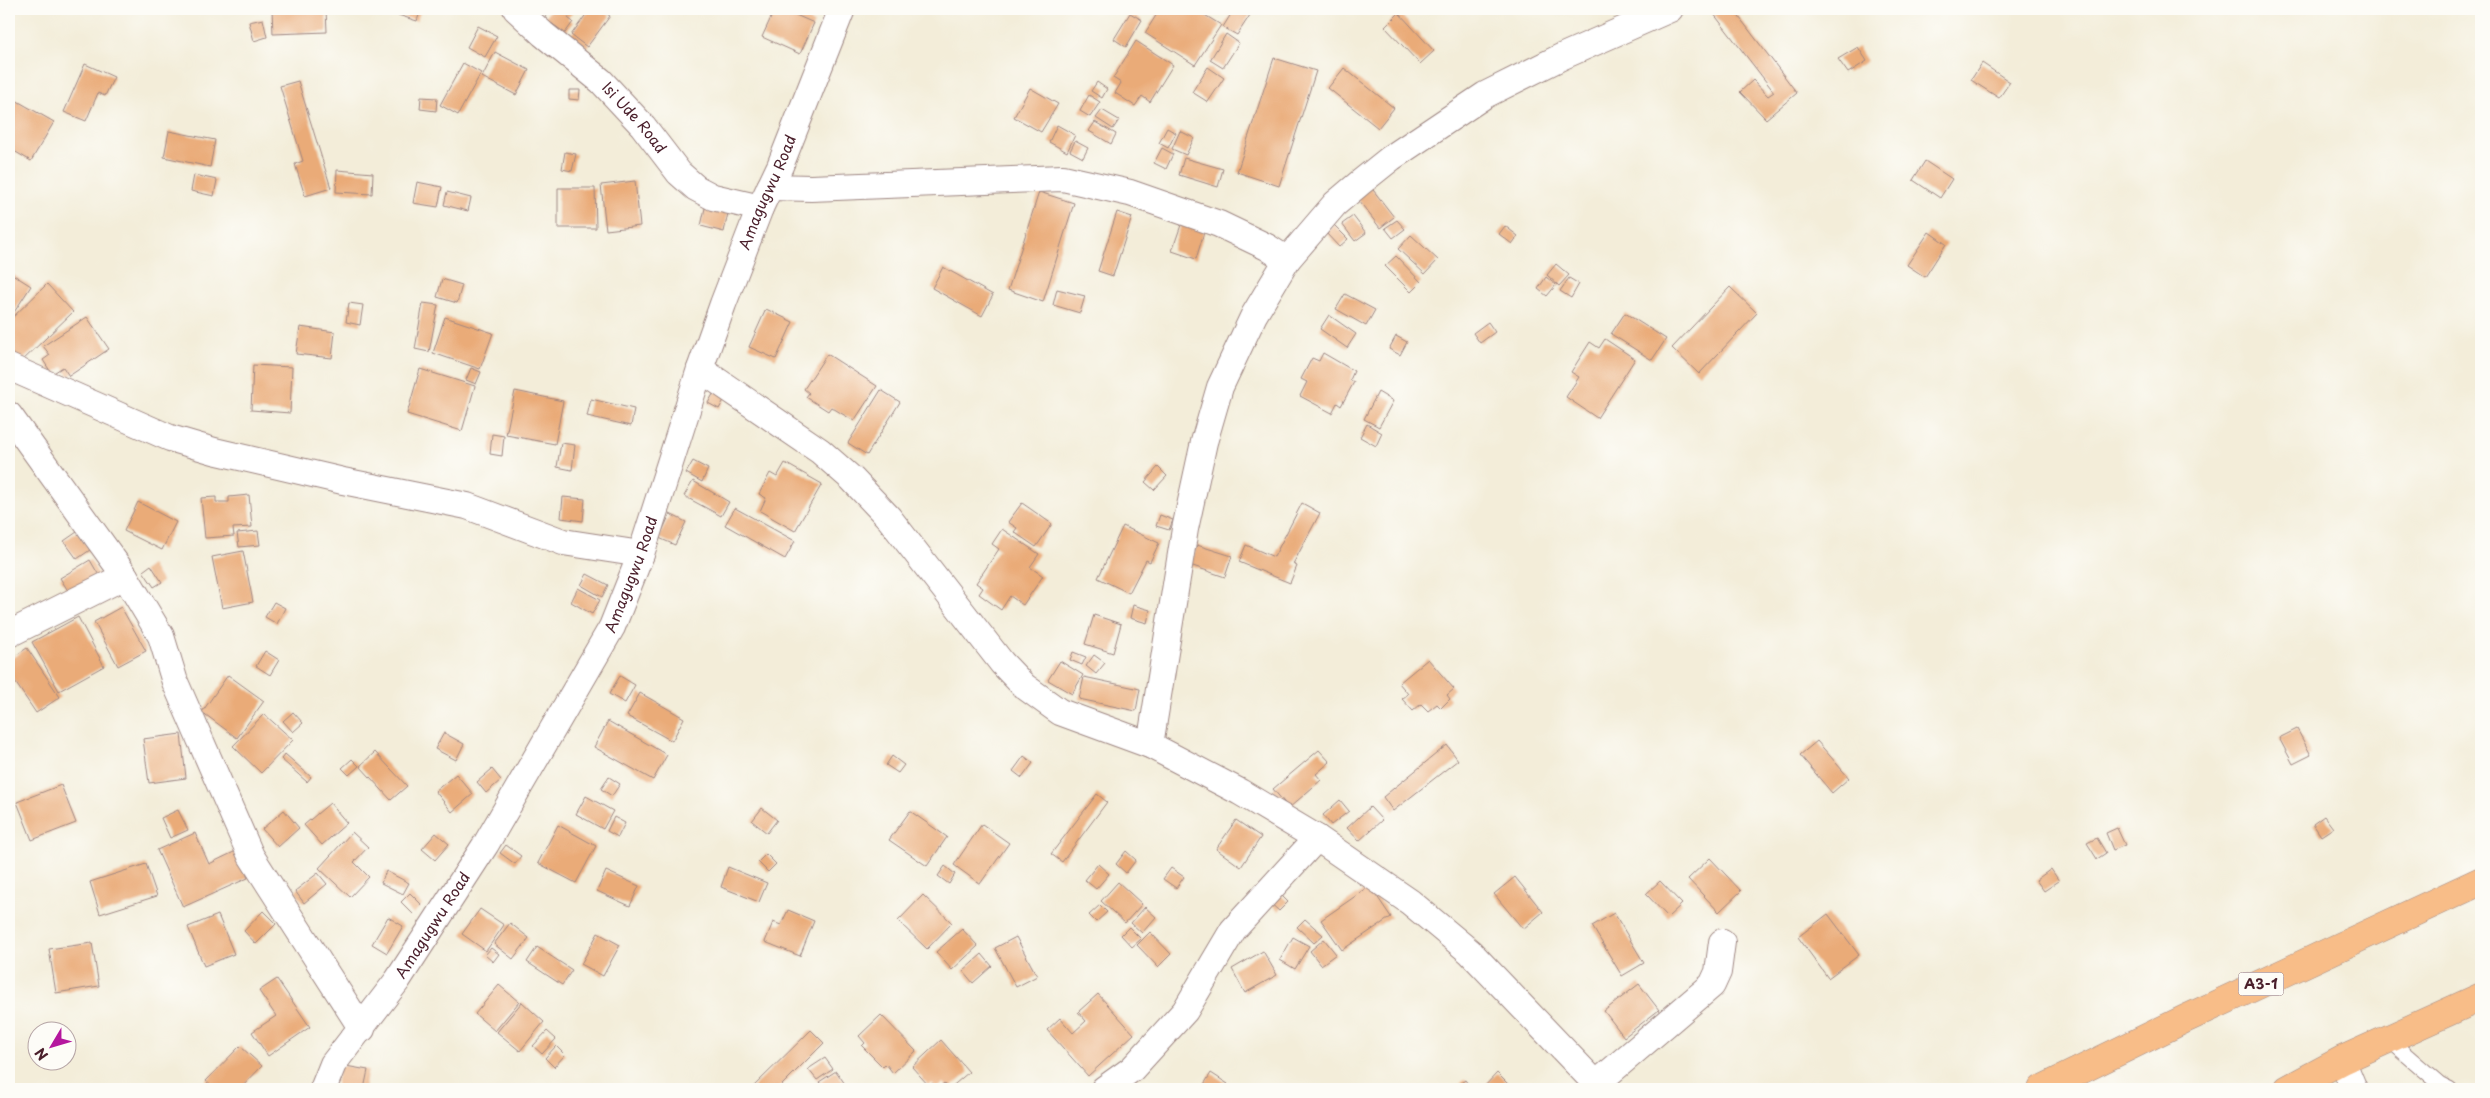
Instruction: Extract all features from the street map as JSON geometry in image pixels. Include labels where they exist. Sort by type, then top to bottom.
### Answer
[{"type":"highway","name":"A3-1","points":[[2042,1089],[2184,1019],[2481,881]]},
{"type":"highway","points":[[2288,1089],[2342,1060],[2481,997]]},
{"type":"street","name":"Isi Ude Road","points":[[516,9],[543,34],[601,81],[643,126],[679,173],[696,188],[713,197],[765,198],[811,188],[1063,178],[1130,193],[1219,224],[1267,247],[1286,260]]},
{"type":"street","name":"Amagugwu Road","points":[[323,1089],[333,1064],[362,1029],[397,981],[486,844],[612,627],[641,554],[700,369],[765,198],[842,9]]},
{"type":"street","points":[[1150,745],[1185,529],[1212,415],[1220,387],[1234,354],[1286,260],[1335,204],[1361,182],[1390,158],[1478,100],[1561,56],[1670,9]]},
{"type":"street","points":[[9,367],[170,438],[214,452],[467,506],[563,542],[641,554]]},
{"type":"street","points":[[700,369],[820,451],[852,479],[889,518],[1002,663],[1024,686],[1060,712],[1150,745],[1248,797],[1317,838],[1410,902],[1464,946],[1599,1086],[1712,985],[1718,972],[1722,942]]},
{"type":"street","points":[[9,415],[125,576],[161,636],[175,682],[252,856],[362,1029]]},
{"type":"street","points":[[9,634],[125,576]]},
{"type":"street","points":[[1104,1089],[1132,1069],[1185,1011],[1233,930],[1317,838]]},
{"type":"street","points":[[2342,1060],[2354,1089]]},
{"type":"lane","points":[[2388,1039],[2440,1084],[2450,1089]]},
{"type":"building","points":[[272,9],[326,9],[327,32],[273,34]]},
{"type":"building","points":[[379,9],[421,9],[417,21]]},
{"type":"building","points":[[551,9],[575,9],[568,18],[573,22],[565,33],[544,18]]},
{"type":"building","points":[[590,9],[600,9],[610,16],[587,47],[571,35]]},
{"type":"building","points":[[775,9],[782,9],[814,23],[800,54],[762,37]]},
{"type":"building","points":[[1160,9],[1195,9],[1221,25],[1195,65],[1145,33]]},
{"type":"building","points":[[1234,9],[1247,9],[1252,12],[1237,35],[1223,27]]},
{"type":"building","points":[[1710,9],[1733,9],[1797,93],[1766,119],[1740,92],[1753,80],[1768,96],[1774,92]]},
{"type":"building","points":[[1130,13],[1142,20],[1126,47],[1114,39]]},
{"type":"building","points":[[1399,13],[1434,51],[1420,64],[1385,27]]},
{"type":"building","points":[[263,19],[267,37],[254,41],[249,22]]},
{"type":"building","points":[[478,26],[497,36],[485,57],[467,47]]},
{"type":"building","points":[[1226,34],[1239,43],[1223,68],[1210,60]]},
{"type":"building","points":[[1136,41],[1173,65],[1150,102],[1142,96],[1135,106],[1115,93],[1121,83],[1113,78]]},
{"type":"building","points":[[1858,47],[1867,61],[1848,73],[1838,59]]},
{"type":"building","points":[[495,52],[529,70],[516,95],[482,77]]},
{"type":"building","points":[[1274,58],[1316,71],[1279,186],[1237,172]]},
{"type":"building","points":[[463,63],[481,73],[458,115],[440,105]]},
{"type":"building","points":[[1982,63],[2010,82],[1999,98],[1971,80]]},
{"type":"building","points":[[85,64],[114,77],[105,96],[98,93],[86,121],[64,112]]},
{"type":"building","points":[[1208,67],[1224,78],[1208,102],[1192,92]]},
{"type":"building","points":[[1344,68],[1394,108],[1378,128],[1328,88]]},
{"type":"building","points":[[298,81],[331,188],[305,196],[295,164],[303,161],[280,86]]},
{"type":"building","points":[[1097,82],[1107,89],[1102,98],[1091,91]]},
{"type":"building","points":[[1030,88],[1058,104],[1041,132],[1014,117]]},
{"type":"building","points":[[569,90],[580,90],[579,100],[569,99]]},
{"type":"building","points":[[1089,95],[1100,102],[1090,117],[1080,111]]},
{"type":"building","points":[[421,97],[437,98],[436,111],[420,109]]},
{"type":"building","points":[[12,98],[54,122],[31,161],[9,148],[9,103]]},
{"type":"building","points":[[1102,110],[1119,120],[1113,129],[1096,118]]},
{"type":"building","points":[[1095,122],[1116,134],[1111,144],[1089,131]]},
{"type":"building","points":[[1057,125],[1075,135],[1067,152],[1049,142]]},
{"type":"building","points":[[1167,128],[1176,133],[1168,148],[1159,143]]},
{"type":"building","points":[[169,131],[215,140],[210,167],[164,157]]},
{"type":"building","points":[[1180,131],[1194,138],[1186,155],[1172,149]]},
{"type":"building","points":[[1075,141],[1088,148],[1083,158],[1070,151]]},
{"type":"building","points":[[1162,148],[1173,154],[1166,169],[1154,163]]},
{"type":"building","points":[[565,152],[576,154],[572,171],[562,169]]},
{"type":"building","points":[[1184,158],[1223,169],[1218,187],[1179,175]]},
{"type":"building","points":[[1925,161],[1952,179],[1940,198],[1913,180]]},
{"type":"building","points":[[337,170],[373,173],[372,194],[336,192]]},
{"type":"building","points":[[194,175],[217,180],[214,196],[191,191]]},
{"type":"building","points":[[635,181],[640,226],[606,230],[601,185]]},
{"type":"building","points":[[417,182],[442,187],[438,207],[413,203]]},
{"type":"building","points":[[1370,186],[1394,217],[1380,228],[1356,197]]},
{"type":"building","points":[[558,188],[595,188],[596,228],[558,228]]},
{"type":"building","points":[[447,192],[471,198],[468,211],[444,205]]},
{"type":"building","points":[[1039,192],[1074,203],[1043,302],[1008,290]]},
{"type":"building","points":[[705,208],[728,213],[724,232],[701,226]]},
{"type":"building","points":[[1117,212],[1132,217],[1113,276],[1098,271]]},
{"type":"building","points":[[1353,216],[1366,233],[1355,241],[1342,224]]},
{"type":"building","points":[[1397,220],[1405,229],[1393,238],[1385,228]]},
{"type":"building","points":[[1182,222],[1205,229],[1196,259],[1172,251]]},
{"type":"building","points":[[1334,225],[1348,239],[1339,247],[1326,233]]},
{"type":"building","points":[[1505,226],[1518,236],[1512,244],[1499,234]]},
{"type":"building","points":[[1929,232],[1946,244],[1925,277],[1907,265]]},
{"type":"building","points":[[1411,235],[1438,260],[1425,274],[1398,249]]},
{"type":"building","points":[[1396,256],[1421,282],[1411,292],[1385,266]]},
{"type":"building","points":[[1556,264],[1569,275],[1559,286],[1547,275]]},
{"type":"building","points":[[943,267],[993,295],[982,316],[932,288]]},
{"type":"building","points":[[9,272],[31,286],[13,314],[9,311]]},
{"type":"building","points":[[1546,277],[1556,285],[1547,296],[1538,289]]},
{"type":"building","points":[[1569,278],[1579,284],[1571,298],[1560,291]]},
{"type":"building","points":[[442,279],[462,285],[457,303],[437,297]]},
{"type":"building","points":[[47,284],[73,312],[19,364],[9,353],[9,321]]},
{"type":"building","points":[[1730,287],[1757,313],[1699,374],[1672,348]]},
{"type":"building","points":[[1057,289],[1085,296],[1080,313],[1053,305]]},
{"type":"building","points":[[1345,294],[1375,310],[1366,326],[1336,309]]},
{"type":"building","points":[[349,303],[363,305],[360,325],[346,322]]},
{"type":"building","points":[[423,303],[438,305],[429,352],[415,349]]},
{"type":"building","points":[[766,309],[793,322],[776,359],[749,347]]},
{"type":"building","points":[[1625,313],[1666,339],[1652,360],[1611,334]]},
{"type":"building","points":[[1329,315],[1356,334],[1347,348],[1320,329]]},
{"type":"building","points":[[87,317],[109,349],[69,376],[63,367],[52,374],[43,360],[50,355],[43,346]]},
{"type":"building","points":[[445,317],[493,333],[480,369],[433,353]]},
{"type":"building","points":[[1488,322],[1495,332],[1480,343],[1473,333]]},
{"type":"building","points":[[300,327],[335,332],[332,358],[296,354]]},
{"type":"building","points":[[1396,336],[1407,342],[1400,355],[1389,349]]},
{"type":"building","points":[[1605,339],[1635,359],[1597,418],[1566,397],[1579,377],[1571,372],[1590,342],[1599,348]]},
{"type":"building","points":[[1323,353],[1354,371],[1350,380],[1354,382],[1341,406],[1337,403],[1332,413],[1300,396],[1307,382],[1301,379],[1312,358],[1319,361]]},
{"type":"building","points":[[827,354],[877,386],[854,421],[831,407],[828,411],[806,397],[809,393],[804,389]]},
{"type":"building","points":[[253,365],[292,367],[290,413],[251,410]]},
{"type":"building","points":[[471,368],[481,372],[476,384],[466,380]]},
{"type":"building","points":[[420,369],[475,386],[462,431],[407,414]]},
{"type":"building","points":[[716,389],[727,395],[719,409],[708,403]]},
{"type":"building","points":[[881,390],[900,402],[867,455],[848,443]]},
{"type":"building","points":[[515,391],[563,401],[555,444],[506,435]]},
{"type":"building","points":[[1378,392],[1393,401],[1379,427],[1364,419]]},
{"type":"building","points":[[591,399],[634,409],[631,426],[587,416]]},
{"type":"building","points":[[1367,424],[1382,433],[1376,446],[1360,437]]},
{"type":"building","points":[[492,434],[504,436],[502,456],[490,454]]},
{"type":"building","points":[[561,443],[575,445],[572,470],[557,467]]},
{"type":"building","points":[[693,461],[708,469],[702,482],[686,473]]},
{"type":"building","points":[[785,463],[822,484],[795,531],[760,511],[766,498],[759,494],[770,473],[777,477]]},
{"type":"building","points":[[1158,467],[1167,476],[1154,490],[1145,482]]},
{"type":"building","points":[[693,481],[729,502],[721,516],[684,496]]},
{"type":"building","points":[[249,495],[252,527],[233,528],[234,536],[205,538],[201,498],[216,497],[216,502],[229,502],[229,497]]},
{"type":"building","points":[[563,497],[585,499],[583,521],[561,518]]},
{"type":"building","points":[[138,502],[176,522],[162,550],[124,531]]},
{"type":"building","points":[[1022,503],[1052,524],[1036,547],[1014,532],[1017,528],[1008,522]]},
{"type":"building","points":[[1302,503],[1320,513],[1293,564],[1297,566],[1290,583],[1239,562],[1246,545],[1274,557]]},
{"type":"building","points":[[735,508],[795,541],[785,559],[725,525]]},
{"type":"building","points":[[670,514],[686,522],[675,545],[659,538]]},
{"type":"building","points":[[1160,515],[1173,520],[1169,530],[1156,526]]},
{"type":"building","points":[[1123,526],[1159,543],[1150,562],[1146,560],[1129,593],[1098,578]]},
{"type":"building","points":[[1002,529],[1039,554],[1030,567],[1043,576],[1023,605],[1010,596],[1001,610],[979,594],[983,588],[976,583],[999,549],[992,544]]},
{"type":"building","points":[[258,531],[260,545],[239,547],[237,533]]},
{"type":"building","points":[[77,532],[90,550],[77,559],[64,541]]},
{"type":"building","points":[[1197,545],[1232,556],[1225,577],[1190,565]]},
{"type":"building","points":[[243,551],[253,602],[222,608],[212,557]]},
{"type":"building","points":[[90,560],[101,579],[72,597],[60,578]]},
{"type":"building","points":[[151,565],[162,582],[154,587],[143,571]]},
{"type":"building","points":[[587,574],[608,585],[602,597],[581,585]]},
{"type":"building","points":[[578,588],[600,600],[592,614],[571,602]]},
{"type":"building","points":[[274,602],[285,608],[277,624],[265,617]]},
{"type":"building","points":[[1133,605],[1150,610],[1147,623],[1130,618]]},
{"type":"building","points":[[121,607],[146,651],[118,666],[94,622]]},
{"type":"building","points":[[1094,615],[1121,624],[1113,653],[1085,644]]},
{"type":"building","points":[[78,617],[104,666],[59,691],[32,642]]},
{"type":"building","points":[[27,648],[60,697],[36,713],[9,673],[9,660]]},
{"type":"building","points":[[265,651],[279,660],[270,675],[256,666]]},
{"type":"building","points":[[1073,652],[1086,657],[1082,665],[1070,660]]},
{"type":"building","points":[[1094,655],[1105,663],[1096,674],[1086,666]]},
{"type":"building","points":[[1428,659],[1454,689],[1447,695],[1450,699],[1441,708],[1437,704],[1428,711],[1421,704],[1413,711],[1402,699],[1408,694],[1399,683]]},
{"type":"building","points":[[1060,661],[1083,675],[1072,694],[1048,680]]},
{"type":"building","points":[[228,675],[264,701],[237,738],[202,712]]},
{"type":"building","points":[[620,676],[635,685],[625,703],[609,694]]},
{"type":"building","points":[[1084,677],[1140,689],[1136,711],[1079,699]]},
{"type":"building","points":[[640,693],[684,718],[672,741],[627,716]]},
{"type":"building","points":[[293,712],[303,723],[293,732],[283,721]]},
{"type":"building","points":[[264,714],[293,740],[261,773],[233,746]]},
{"type":"building","points":[[608,721],[667,755],[653,780],[594,747]]},
{"type":"building","points":[[2297,729],[2311,755],[2293,764],[2279,738]]},
{"type":"building","points":[[444,733],[464,744],[456,760],[435,749]]},
{"type":"building","points":[[181,734],[186,778],[149,783],[143,739]]},
{"type":"building","points":[[1817,741],[1849,778],[1832,793],[1800,755]]},
{"type":"building","points":[[1447,745],[1458,760],[1393,811],[1383,797]]},
{"type":"building","points":[[1319,750],[1330,762],[1316,774],[1321,780],[1289,808],[1273,789]]},
{"type":"building","points":[[375,752],[407,786],[391,800],[360,766]]},
{"type":"building","points":[[285,754],[311,777],[307,782],[281,759]]},
{"type":"building","points":[[892,756],[904,765],[898,773],[886,765]]},
{"type":"building","points":[[1024,756],[1033,763],[1022,778],[1013,771]]},
{"type":"building","points":[[352,759],[359,766],[349,775],[342,768]]},
{"type":"building","points":[[492,769],[501,780],[486,793],[477,782]]},
{"type":"building","points":[[456,774],[473,794],[452,812],[435,791]]},
{"type":"building","points":[[609,777],[620,784],[612,796],[601,789]]},
{"type":"building","points":[[61,785],[76,823],[32,840],[17,802]]},
{"type":"building","points":[[1097,794],[1107,802],[1062,862],[1051,854]]},
{"type":"building","points":[[586,796],[613,811],[603,829],[576,814]]},
{"type":"building","points":[[1340,800],[1349,811],[1331,825],[1323,815]]},
{"type":"building","points":[[330,803],[347,823],[322,845],[304,825]]},
{"type":"building","points":[[1370,807],[1382,820],[1359,841],[1347,828]]},
{"type":"building","points":[[762,808],[777,820],[767,833],[752,821]]},
{"type":"building","points":[[178,810],[188,830],[170,838],[161,818]]},
{"type":"building","points":[[284,810],[299,828],[278,847],[262,829]]},
{"type":"building","points":[[910,811],[947,837],[927,866],[889,840]]},
{"type":"building","points":[[2324,816],[2333,828],[2321,836],[2313,824]]},
{"type":"building","points":[[614,817],[625,823],[618,837],[607,831]]},
{"type":"building","points":[[1236,820],[1261,837],[1241,867],[1216,849]]},
{"type":"building","points":[[982,824],[1009,843],[980,884],[954,865]]},
{"type":"building","points":[[558,825],[596,846],[576,883],[538,863]]},
{"type":"building","points":[[2117,828],[2125,845],[2113,850],[2106,833]]},
{"type":"building","points":[[352,832],[368,847],[354,862],[369,877],[350,897],[319,868]]},
{"type":"building","points":[[195,833],[209,864],[236,851],[248,878],[183,907],[157,850]]},
{"type":"building","points":[[436,833],[449,844],[435,860],[422,849]]},
{"type":"building","points":[[2097,838],[2106,853],[2097,859],[2087,843]]},
{"type":"building","points":[[506,845],[521,856],[515,864],[500,853]]},
{"type":"building","points":[[1126,851],[1136,860],[1126,873],[1116,864]]},
{"type":"building","points":[[766,854],[776,864],[768,872],[758,862]]},
{"type":"building","points":[[1710,858],[1741,891],[1719,912],[1688,879]]},
{"type":"building","points":[[146,864],[157,896],[100,914],[90,882]]},
{"type":"building","points":[[1098,864],[1109,874],[1096,889],[1085,880]]},
{"type":"building","points":[[945,866],[955,874],[949,884],[938,876]]},
{"type":"building","points":[[728,867],[767,883],[759,902],[721,887]]},
{"type":"building","points":[[1171,868],[1184,877],[1176,888],[1163,879]]},
{"type":"building","points":[[2051,869],[2059,881],[2044,891],[2036,880]]},
{"type":"building","points":[[386,871],[409,883],[403,894],[381,883]]},
{"type":"building","points":[[606,871],[639,886],[630,906],[597,891]]},
{"type":"building","points":[[318,873],[327,884],[304,903],[295,891]]},
{"type":"building","points":[[1515,877],[1543,912],[1523,929],[1494,894]]},
{"type":"building","points":[[1660,881],[1682,904],[1668,917],[1646,894]]},
{"type":"building","points":[[1118,882],[1142,904],[1125,923],[1101,901]]},
{"type":"building","points":[[1370,886],[1391,917],[1342,950],[1321,920]]},
{"type":"building","points":[[1277,891],[1288,902],[1279,911],[1268,901]]},
{"type":"building","points":[[410,893],[422,905],[413,914],[401,902]]},
{"type":"building","points":[[923,895],[952,923],[927,949],[898,921]]},
{"type":"building","points":[[1100,905],[1107,912],[1096,922],[1089,915]]},
{"type":"building","points":[[1145,907],[1156,917],[1142,933],[1131,923]]},
{"type":"building","points":[[480,909],[504,925],[486,951],[462,934]]},
{"type":"building","points":[[788,910],[814,921],[800,956],[765,942],[773,922],[781,925]]},
{"type":"building","points":[[263,911],[276,924],[256,944],[244,931]]},
{"type":"building","points":[[1614,913],[1644,963],[1622,976],[1592,926]]},
{"type":"building","points":[[1828,914],[1859,955],[1828,978],[1798,937]]},
{"type":"building","points":[[218,915],[234,954],[204,966],[188,927]]},
{"type":"building","points":[[388,917],[403,926],[387,953],[372,944]]},
{"type":"building","points":[[1305,919],[1323,935],[1314,943],[1297,927]]},
{"type":"building","points":[[510,923],[529,938],[513,959],[494,944]]},
{"type":"building","points":[[1129,927],[1141,939],[1132,947],[1121,935]]},
{"type":"building","points":[[962,929],[978,946],[952,970],[936,952]]},
{"type":"building","points":[[1150,932],[1171,954],[1158,967],[1137,945]]},
{"type":"building","points":[[598,933],[620,945],[603,976],[581,964]]},
{"type":"building","points":[[1016,937],[1037,976],[1016,987],[995,948]]},
{"type":"building","points":[[1293,937],[1309,946],[1295,969],[1280,960]]},
{"type":"building","points":[[1324,939],[1336,954],[1321,965],[1310,951]]},
{"type":"building","points":[[92,943],[99,986],[56,993],[49,949]]},
{"type":"building","points":[[537,947],[572,970],[562,985],[527,962]]},
{"type":"building","points":[[491,948],[499,954],[493,962],[485,955]]},
{"type":"building","points":[[1263,951],[1277,975],[1245,993],[1232,969]]},
{"type":"building","points":[[982,954],[992,966],[973,983],[963,971]]},
{"type":"building","points":[[277,979],[310,1027],[268,1056],[252,1032],[276,1016],[259,991]]},
{"type":"building","points":[[1639,984],[1659,1010],[1624,1037],[1604,1011]]},
{"type":"building","points":[[499,985],[519,1002],[495,1031],[475,1014]]},
{"type":"building","points":[[1098,994],[1134,1034],[1088,1076],[1047,1030],[1060,1018],[1073,1033],[1086,1021],[1078,1012]]},
{"type":"building","points":[[522,1002],[544,1022],[520,1051],[497,1032]]},
{"type":"building","points":[[881,1015],[916,1051],[893,1073],[886,1064],[883,1067],[862,1046],[865,1043],[859,1036]]},
{"type":"building","points":[[811,1030],[824,1043],[778,1089],[751,1089]]},
{"type":"building","points":[[547,1031],[556,1039],[542,1054],[533,1046]]},
{"type":"building","points":[[941,1040],[969,1072],[949,1089],[944,1083],[937,1089],[932,1083],[929,1086],[912,1067]]},
{"type":"building","points":[[240,1046],[262,1066],[240,1089],[215,1089],[206,1081]]},
{"type":"building","points":[[556,1046],[565,1055],[554,1067],[545,1058]]},
{"type":"building","points":[[825,1058],[833,1069],[817,1080],[808,1069]]},
{"type":"building","points":[[340,1065],[368,1070],[364,1089],[335,1089]]},
{"type":"building","points":[[836,1071],[845,1084],[837,1089],[825,1089],[819,1082]]},
{"type":"building","points":[[1211,1073],[1228,1084],[1224,1089],[1208,1089],[1203,1086]]},
{"type":"building","points":[[1497,1073],[1513,1089],[1482,1089]]},
{"type":"building","points":[[1465,1080],[1472,1089],[1454,1088]]}]
